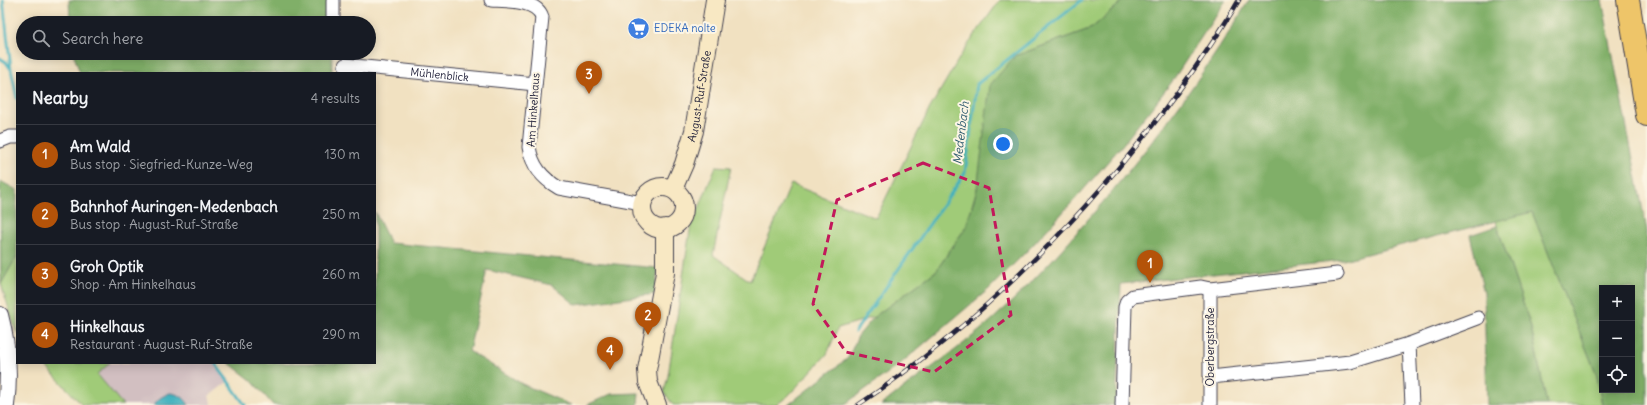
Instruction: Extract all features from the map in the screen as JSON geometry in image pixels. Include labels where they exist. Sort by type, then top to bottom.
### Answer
[{"type":"highway","points":[[1628,0],[1647,115]]},
{"type":"main road","name":"August-Ruf-Straße","points":[[672,189],[684,164],[694,130],[715,0]]},
{"type":"main road","points":[[666,187],[672,189],[680,196],[683,212],[675,224],[665,228],[658,228],[647,221],[644,216],[642,203],[648,192],[654,189],[666,187]]},
{"type":"main road","points":[[657,405],[648,382],[647,370],[665,273],[665,228]]},
{"type":"street","points":[[333,0],[333,16]]},
{"type":"street","name":"Am Hinkelhaus","points":[[491,0],[532,4],[540,11],[542,16],[534,84],[529,147],[533,163],[543,177],[559,188],[569,191],[642,203]]},
{"type":"street","name":"Mühlenblick","points":[[344,65],[534,84]]},
{"type":"street","points":[[0,141],[10,136],[16,137]]},
{"type":"street","points":[[1122,405],[1125,307],[1127,301],[1133,296],[1201,287],[1210,289],[1337,274]]},
{"type":"street","name":"Oberbergstraße","points":[[1210,289],[1210,405]]},
{"type":"street","points":[[0,315],[8,361],[6,405]]},
{"type":"street","points":[[1211,377],[1350,362],[1409,344],[1478,318]]},
{"type":"street","points":[[1409,344],[1412,405]]},
{"type":"highlighted area","points":[[923,163],[989,188],[1011,315],[934,372],[846,352],[813,304],[837,200]]},
{"type":"shaded area","points":[[109,364],[215,364],[230,380],[209,396],[212,405],[123,405],[97,374]]},
{"type":"green space","points":[[69,0],[332,0],[332,16],[70,16]]},
{"type":"green space","points":[[1000,0],[1124,0],[1092,28],[1015,56],[966,227],[936,271],[874,317],[838,328],[827,354],[788,396],[776,405],[673,405],[664,392],[668,376],[690,230],[716,166],[731,167],[713,255],[750,281],[791,184],[876,218],[930,108],[964,50]]},
{"type":"green space","points":[[1124,0],[1226,0],[1171,83],[1124,143],[1029,249],[989,289],[900,364],[844,405],[788,405],[848,358],[858,336],[874,317],[936,271],[966,227],[977,189],[990,85],[1015,56],[1092,28]]},
{"type":"green space","points":[[1249,0],[1602,0],[1647,231],[1647,405],[1602,405],[1600,393],[1635,393],[1635,285],[1599,285],[1599,388],[1597,376],[1532,212],[1343,260],[1121,284],[1116,405],[881,405],[976,334],[1019,295],[1096,211],[1127,173],[1183,101]]},
{"type":"green space","points":[[75,60],[332,60],[332,72],[80,72]]},
{"type":"green space","points":[[0,181],[16,189],[16,258],[1,284]]},
{"type":"green space","points":[[1532,212],[1597,376],[1602,405],[1547,405],[1531,327],[1496,220]]},
{"type":"green space","points":[[376,214],[390,243],[658,268],[655,294],[576,305],[552,285],[487,270],[469,351],[522,384],[571,405],[273,405],[251,380],[230,364],[376,364]]},
{"type":"green space","points":[[1497,226],[1531,327],[1547,405],[1487,405],[1484,293],[1470,235]]},
{"type":"green space","points":[[16,258],[16,331],[1,284]]},
{"type":"green space","points":[[44,364],[109,364],[97,374],[123,405],[82,405]]},
{"type":"green space","points":[[639,393],[638,405],[587,405],[611,394]]},
{"type":"water","points":[[170,393],[181,396],[189,405],[154,405],[163,396]]},
{"type":"waterway","points":[[3,0],[11,69],[16,94]]},
{"type":"waterway","name":"Medenbach","points":[[855,332],[965,173],[977,84],[1082,0]]},
{"type":"waterway","points":[[0,58],[6,62],[10,68]]},
{"type":"waterway","points":[[216,364],[245,405]]},
{"type":"railway","points":[[858,405],[902,374],[944,341],[985,306],[1062,231],[1099,191],[1166,108],[1204,55],[1239,0]]},
{"type":"place","name":"EDEKA nolte","points":[[638,28]]},
{"type":"place","name":"Groh Optik","points":[[589,94]]},
{"type":"place","name":"Am Wald","points":[[1150,283]]},
{"type":"place","name":"Bahnhof Auringen-Medenbach","points":[[648,335]]},
{"type":"place","name":"Hinkelhaus","points":[[610,370]]}]
